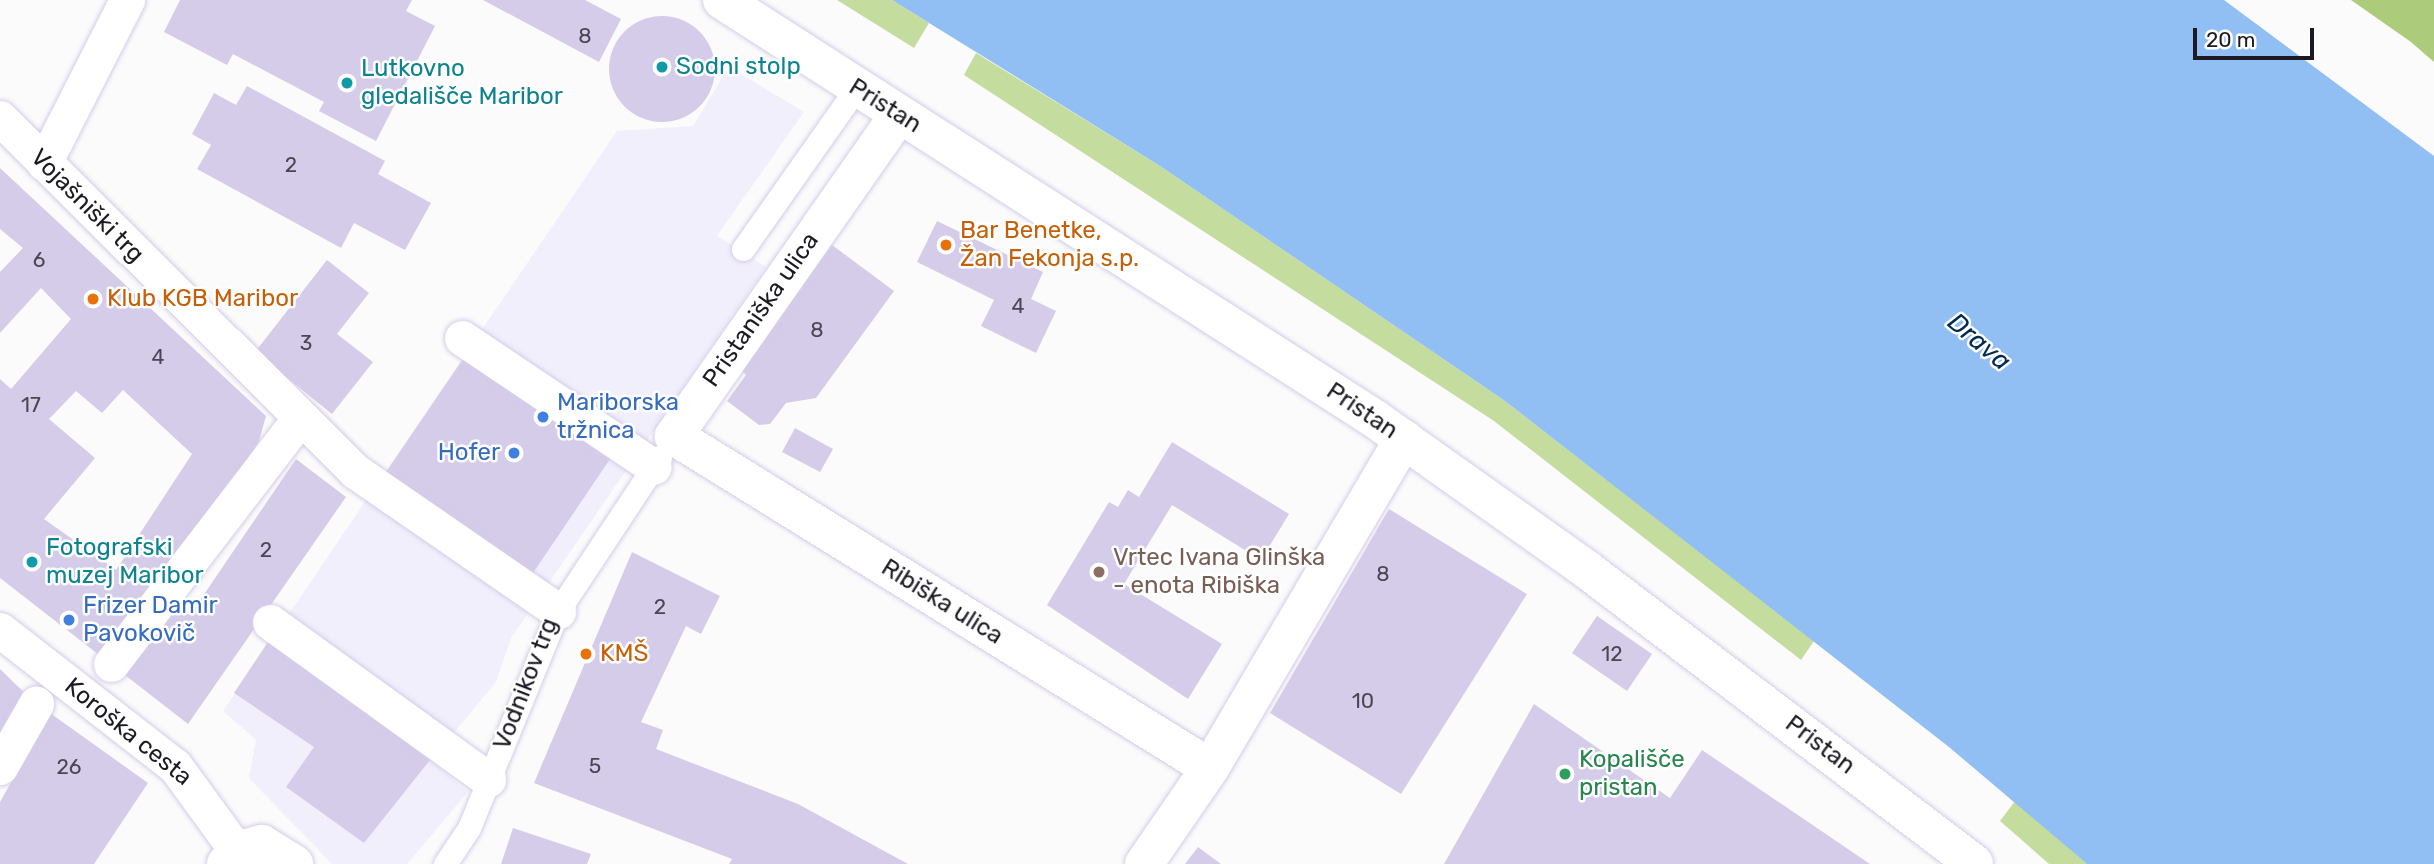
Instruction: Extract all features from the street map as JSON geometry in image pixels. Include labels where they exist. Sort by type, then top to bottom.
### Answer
[{"type":"street","points":[[44,163],[127,0]]},
{"type":"street","name":"Pristan","points":[[722,0],[855,90],[1129,255],[1404,439],[1586,569],[1974,864]]},
{"type":"street","name":"Pristaniška ulica","points":[[664,451],[898,116]]},
{"type":"street","name":"Vojašniški trg","points":[[0,117],[298,420],[355,471]]},
{"type":"street","points":[[461,338],[664,451]]},
{"type":"street","points":[[111,664],[298,420]]},
{"type":"street","points":[[1144,864],[1210,768],[1404,439]]},
{"type":"street","name":"Ribiška ulica","points":[[664,451],[1210,768]]},
{"type":"street","name":"Vodnikov trg","points":[[355,471],[558,611]]},
{"type":"street","points":[[270,622],[488,779]]},
{"type":"street","name":"Koroška cesta","points":[[0,630],[174,766],[232,858]]},
{"type":"street","points":[[0,766],[36,704]]},
{"type":"street","points":[[232,858],[274,847],[294,864]]},
{"type":"lane","points":[[743,249],[855,90]]},
{"type":"lane","name":"Pristaniška ulica","points":[[558,611],[664,451]]},
{"type":"lane","name":"Vodnikov trg","points":[[445,864],[488,779],[558,611]]},
{"type":"shaded area","name":"Mariborska tržnica","points":[[729,67],[804,112],[717,236],[766,267],[511,638],[496,682],[431,760],[468,792],[407,864],[332,864],[249,778],[256,740],[223,711],[617,131],[693,126]]},
{"type":"green space","points":[[837,0],[892,0],[929,23],[914,48]]},
{"type":"green space","points":[[2351,0],[2434,0],[2434,62],[2411,42]]},
{"type":"green space","points":[[976,53],[1160,166],[1505,401],[1814,641],[1801,660],[1494,421],[964,75]]},
{"type":"green space","points":[[2015,801],[2087,864],[2049,864],[2000,821]]},
{"type":"water","name":"Drava","points":[[892,0],[2224,0],[2434,156],[2434,864],[2087,864],[1949,747],[1505,401],[1160,166]]},
{"type":"building","name":"Lutkovno gledališče Maribor","points":[[180,0],[412,0],[406,11],[435,26],[376,141],[319,111],[324,102],[233,54],[227,65],[164,32]]},
{"type":"building","points":[[483,0],[585,0],[621,19],[599,62]]},
{"type":"building","name":"Sodni stolp","points":[[662,16],[682,20],[700,31],[711,49],[715,69],[711,89],[700,107],[682,118],[662,122],[642,118],[624,107],[613,89],[609,69],[613,49],[624,31],[642,20]]},
{"type":"building","points":[[247,86],[385,161],[378,174],[431,203],[405,250],[354,223],[341,248],[197,169],[211,145],[192,134],[214,93],[236,105]]},
{"type":"building","points":[[0,168],[266,416],[259,441],[160,597],[190,615],[296,459],[346,497],[188,724],[0,578],[0,379],[11,389],[71,319],[41,288],[0,333],[0,272],[23,248],[0,229]],"holes":[[[123,390],[192,454],[116,570],[44,519],[95,458],[49,419],[76,391],[102,413]]]},
{"type":"building","points":[[937,221],[1043,272],[1031,299],[1056,311],[1036,353],[981,326],[994,300],[917,262]]},
{"type":"building","points":[[832,245],[894,291],[816,398],[786,403],[770,424],[759,425],[727,401],[746,375],[741,370]]},
{"type":"building","points":[[327,260],[369,293],[337,334],[373,362],[332,414],[255,352]]},
{"type":"building","points":[[465,356],[612,456],[529,579],[382,478]]},
{"type":"building","points":[[795,428],[833,449],[820,472],[782,452]]},
{"type":"building","name":"Vrtec Ivana Glinška - enota Ribiška","points":[[1172,442],[1289,514],[1261,560],[1172,505],[1124,584],[1222,644],[1188,699],[1047,605],[1109,502],[1118,507],[1128,490],[1139,497]]},
{"type":"building","points":[[1389,509],[1527,594],[1401,794],[1270,713]]},
{"type":"building","points":[[632,552],[720,596],[701,634],[686,626],[641,722],[663,730],[656,749],[798,804],[908,864],[729,864],[732,859],[534,783]]},
{"type":"building","points":[[1597,616],[1652,654],[1627,691],[1572,653]]},
{"type":"building","points":[[268,642],[430,760],[364,843],[286,787],[314,747],[234,693]]},
{"type":"building","points":[[0,669],[36,704],[0,762]]},
{"type":"building","name":"Kopališče pristan","points":[[1534,704],[1670,798],[1702,750],[1870,864],[1444,864]]},
{"type":"building","points":[[50,713],[148,783],[94,864],[0,864],[0,802]]},
{"type":"building","points":[[513,828],[591,854],[587,864],[501,864]]},
{"type":"building","points":[[1198,847],[1221,864],[1185,864]]},
{"type":"place","name":"Sodni stolp","points":[[662,67]]},
{"type":"place","name":"Lutkovno gledališče Maribor","points":[[347,83]]},
{"type":"place","name":"Bar Benetke, Žan Fekonja s.p.","points":[[946,245]]},
{"type":"place","name":"Klub KGB Maribor","points":[[93,299]]},
{"type":"place","name":"Mariborska tržnica","points":[[543,417]]},
{"type":"place","name":"Hofer","points":[[514,453]]},
{"type":"place","name":"Fotografski muzej Maribor","points":[[32,562]]},
{"type":"place","name":"Vrtec Ivana Glinška - enota Ribiška","points":[[1099,572]]},
{"type":"place","name":"Frizer Damir Pavokovič","points":[[69,620]]},
{"type":"place","name":"KMŠ","points":[[586,654]]},
{"type":"place","name":"Kopališče pristan","points":[[1565,774]]}]
